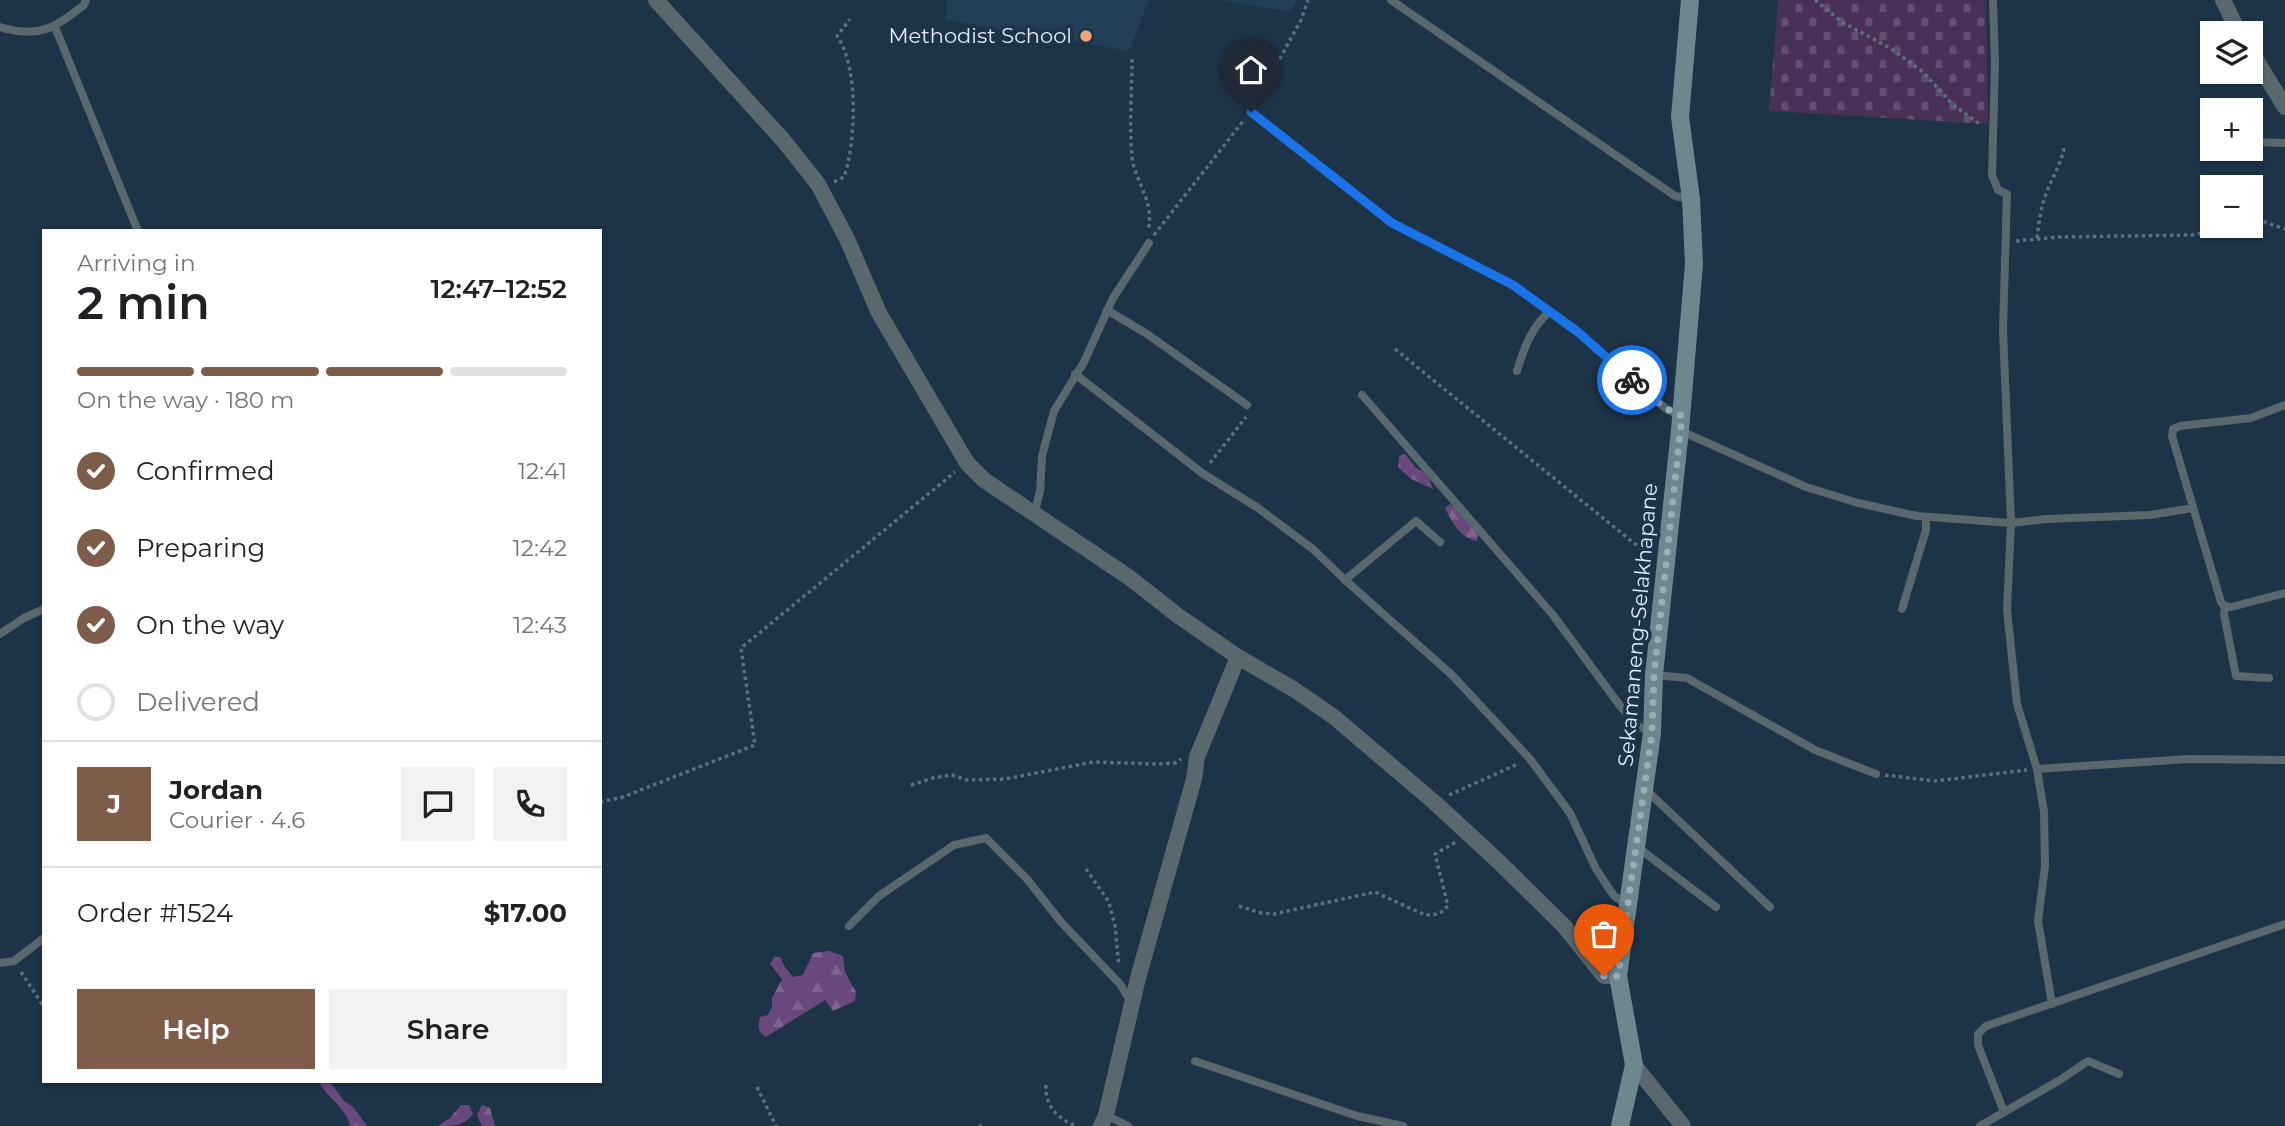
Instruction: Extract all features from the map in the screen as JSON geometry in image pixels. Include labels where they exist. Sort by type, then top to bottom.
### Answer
[{"type":"street","points":[[656,0],[783,140],[818,184],[847,239],[879,313],[967,463],[984,480],[1111,564],[1177,615],[1334,717],[1472,837],[1564,926],[1604,976],[1618,976]]},
{"type":"street","name":"Sekamaneng-Selakhapane","points":[[1620,1126],[1634,1065],[1618,976],[1652,733],[1654,675],[1681,424],[1694,264],[1691,199],[1680,117],[1690,0]]},
{"type":"street","points":[[2223,0],[2233,21]]},
{"type":"street","points":[[2263,72],[2285,107]]},
{"type":"street","points":[[1104,1120],[1194,779],[1197,757],[1238,657]]},
{"type":"street","points":[[1634,1065],[1683,1126]]},
{"type":"lane","points":[[0,27],[20,33],[55,27],[84,5],[86,0]]},
{"type":"lane","points":[[1391,0],[1675,196],[1691,199]]},
{"type":"lane","points":[[1993,0],[1995,62],[1991,132],[1992,175],[1998,190],[2007,194],[2003,330],[2011,523],[2007,610],[2017,704],[2037,769],[2044,812],[2045,866],[2038,920],[2052,1004]]},
{"type":"lane","points":[[55,27],[137,229]]},
{"type":"lane","points":[[1251,112],[1392,223],[1513,285],[1578,332],[1681,424],[1806,487],[1858,503],[1926,517],[2011,523],[2150,514],[2193,508]]},
{"type":"lane","points":[[2263,142],[2285,143]]},
{"type":"lane","points":[[1034,515],[1041,491],[1042,456],[1054,411],[1084,362],[1107,310],[1149,243]]},
{"type":"lane","points":[[1107,310],[1147,334],[1247,405]]},
{"type":"lane","points":[[1517,371],[1526,344],[1549,312]]},
{"type":"lane","points":[[1075,374],[1202,473],[1258,508],[1305,543],[1452,675],[1530,759],[1570,813],[1596,869],[1614,896],[1627,904]]},
{"type":"lane","points":[[1362,395],[1553,615],[1621,707],[1638,726],[1652,733]]},
{"type":"lane","points":[[2226,606],[2221,602],[2172,436],[2173,429],[2250,418],[2285,405]]},
{"type":"lane","points":[[1902,609],[1926,530],[1926,517]]},
{"type":"lane","points":[[1345,580],[1416,521],[1440,542]]},
{"type":"lane","points":[[2226,606],[2285,593]]},
{"type":"lane","points":[[2226,606],[2224,614],[2236,676],[2269,678]]},
{"type":"lane","points":[[0,634],[42,610]]},
{"type":"lane","points":[[1654,675],[1687,678],[1815,750],[1876,774]]},
{"type":"lane","points":[[2037,769],[2189,760],[2285,760]]},
{"type":"lane","points":[[1645,789],[1770,907]]},
{"type":"lane","points":[[849,926],[879,896],[954,845],[986,838],[1027,879],[1054,914],[1121,984],[1127,999],[1133,1004]]},
{"type":"lane","points":[[1636,846],[1716,907]]},
{"type":"lane","points":[[2004,1112],[1978,1045],[1978,1034],[1986,1026],[2285,924]]},
{"type":"lane","points":[[0,963],[14,961],[42,940]]},
{"type":"lane","points":[[1195,1061],[1357,1116],[1403,1126]]},
{"type":"lane","points":[[1980,1126],[2088,1061],[2119,1074]]},
{"type":"lane","points":[[1104,1120],[1128,1126]]},
{"type":"path","points":[[1149,243],[1251,112],[1301,20],[1308,0]]},
{"type":"path","points":[[1815,0],[1842,22],[1890,48],[1923,72],[1953,105],[1991,132]]},
{"type":"path","points":[[818,184],[833,183],[845,177],[851,158],[849,69],[844,45],[837,36],[850,19]]},
{"type":"path","points":[[1132,59],[1132,160],[1146,195],[1150,223],[1147,237],[1149,243]]},
{"type":"path","points":[[2037,239],[2040,215],[2064,148]]},
{"type":"path","points":[[2263,221],[2285,229]]},
{"type":"path","points":[[2006,242],[2200,234]]},
{"type":"path","points":[[1395,349],[1666,569]]},
{"type":"path","points":[[1202,473],[1252,412],[1247,405]]},
{"type":"path","points":[[602,802],[623,797],[755,745],[741,648],[967,463]]},
{"type":"path","points":[[911,785],[952,775],[967,780],[1005,779],[1093,762],[1175,763],[1186,757],[1197,757]]},
{"type":"path","points":[[1434,802],[1530,759]]},
{"type":"path","points":[[1876,774],[1935,781],[2037,769]]},
{"type":"path","points":[[1239,906],[1274,914],[1376,892],[1425,915],[1439,914],[1448,906],[1435,854],[1456,842],[1472,837]]},
{"type":"path","points":[[1086,869],[1109,902],[1115,926],[1119,965],[1113,977]]},
{"type":"path","points":[[14,961],[42,1004]]},
{"type":"path","points":[[1046,1085],[1045,1097],[1051,1108],[1063,1121],[1077,1126]]},
{"type":"path","points":[[757,1087],[776,1126]]},
{"type":"shaded area","name":"Methodist School","points":[[946,0],[1149,0],[1129,51],[946,20]]},
{"type":"shaded area","points":[[1221,0],[1296,0],[1291,12]]},
{"type":"green space","points":[[1778,0],[1986,0],[1988,124],[1769,111]]},
{"type":"green space","points":[[1405,454],[1416,468],[1427,474],[1433,489],[1411,479],[1398,467],[1399,456]]},
{"type":"green space","points":[[1450,504],[1478,533],[1477,541],[1466,537],[1454,524],[1445,508]]},
{"type":"green space","points":[[829,951],[843,956],[845,972],[856,992],[855,1001],[833,1011],[825,1000],[766,1037],[763,1035],[759,1028],[760,1017],[768,1015],[772,998],[782,979],[770,964],[774,957],[780,957],[793,977],[803,975],[813,953]]},
{"type":"green space","points":[[320,1083],[331,1083],[367,1126],[350,1126],[341,1108]]},
{"type":"green space","points":[[461,1105],[469,1105],[473,1114],[470,1118],[458,1124],[438,1126],[450,1118]]},
{"type":"green space","points":[[482,1105],[490,1108],[495,1126],[482,1126],[477,1115]]},
{"type":"way so far","points":[[1604,976],[1618,976],[1645,789],[1652,733],[1654,675],[1682,416],[1665,408],[1632,380]]},
{"type":"place","name":"Methodist School","points":[[1086,36]]},
{"type":"route","points":[[1251,112],[1392,223],[1513,285],[1578,332],[1632,380]]}]
